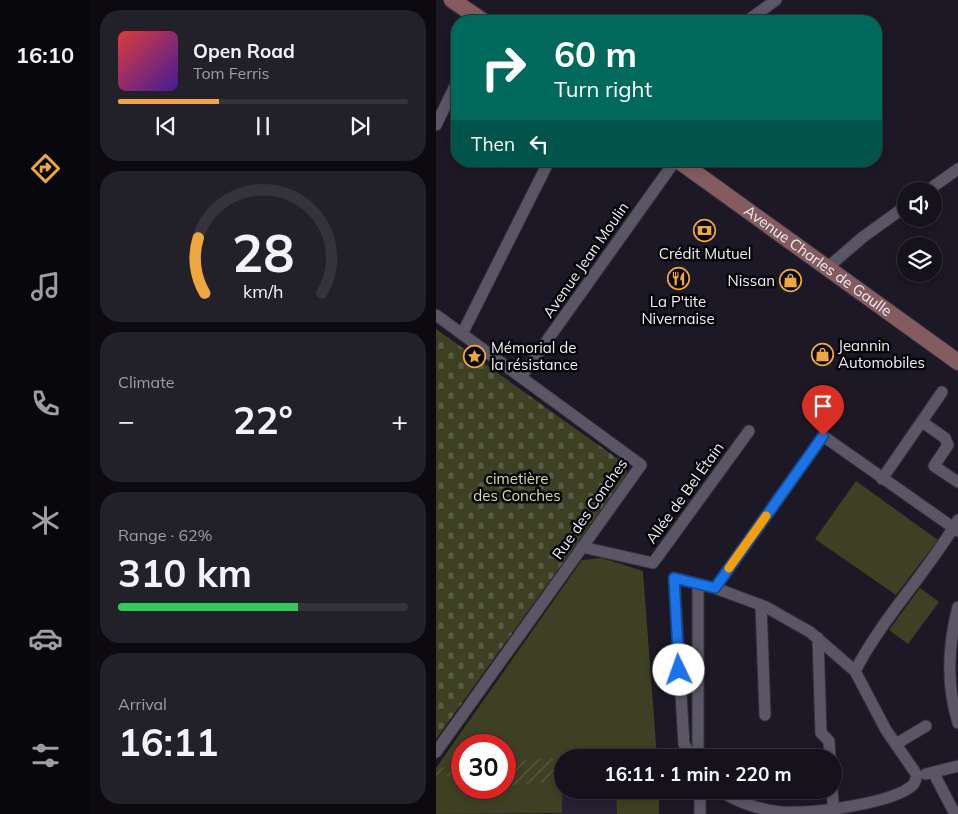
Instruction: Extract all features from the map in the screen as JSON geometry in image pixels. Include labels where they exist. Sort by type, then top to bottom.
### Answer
[{"type":"main road","points":[[452,0],[475,15]]},
{"type":"main road","name":"Avenue Charles de Gaulle","points":[[685,167],[958,362]]},
{"type":"street","points":[[755,15],[776,0]]},
{"type":"street","points":[[436,125],[451,94]]},
{"type":"street","points":[[462,334],[546,167]]},
{"type":"street","name":"Avenue Jean Moulin","points":[[522,377],[673,167]]},
{"type":"street","points":[[940,182],[958,169]]},
{"type":"street","points":[[827,268],[863,237],[897,212]]},
{"type":"street","name":"Rue des Conches","points":[[436,315],[641,465],[436,752]]},
{"type":"street","points":[[882,478],[942,392]]},
{"type":"street","points":[[922,422],[945,438],[948,445],[934,466],[958,482]]},
{"type":"street","name":"Allée de Bel Étain","points":[[582,547],[653,563],[749,431]]},
{"type":"street","points":[[715,588],[823,436],[882,478],[956,526],[868,645],[855,671]]},
{"type":"street","points":[[687,749],[684,744],[674,578],[715,588],[761,605],[818,638],[855,671],[886,730],[917,775]]},
{"type":"street","points":[[698,584],[698,749]]},
{"type":"street","points":[[761,605],[765,715]]},
{"type":"street","points":[[958,607],[951,636],[949,669],[958,723]]},
{"type":"street","points":[[818,638],[821,733],[829,741],[829,749]]},
{"type":"street","points":[[896,744],[926,726]]},
{"type":"street","points":[[917,775],[934,774],[958,766]]},
{"type":"street","points":[[934,774],[955,814]]},
{"type":"street","points":[[732,799],[760,810],[833,812],[902,792],[914,784],[917,775]]},
{"type":"street","points":[[700,799],[700,814]]},
{"type":"street","points":[[832,799],[833,812]]},
{"type":"shaded area","points":[[561,799],[616,799],[617,814],[551,814],[562,813]]},
{"type":"green space","name":"cimetière des Conches","points":[[436,329],[625,464],[627,474],[436,739]]},
{"type":"green space","points":[[856,481],[938,540],[896,595],[815,539]]},
{"type":"green space","points":[[602,558],[643,571],[656,749],[554,749],[554,799],[562,799],[562,813],[436,814],[436,768],[451,747],[451,799],[516,799],[516,734],[460,734],[582,560]]},
{"type":"green space","points":[[920,588],[939,602],[908,644],[889,630]]},
{"type":"green space","points":[[554,758],[554,781],[516,785],[516,761]]},
{"type":"green space","points":[[451,767],[451,776],[436,777],[437,768]]},
{"type":"green space","points":[[616,799],[659,799],[659,814],[617,814]]},
{"type":"slow traffic","points":[[729,568],[766,516]]},
{"type":"place","name":"Crédit Mutuel","points":[[705,231]]},
{"type":"place","name":"La P'tite Nivernaise","points":[[678,279]]},
{"type":"place","name":"Nissan","points":[[791,281]]},
{"type":"place","name":"Jeannin Automobiles","points":[[822,355]]},
{"type":"place","name":"Mémorial de la résistance","points":[[475,357]]},
{"type":"route","points":[[679,670],[674,578],[715,588],[823,436]]}]
